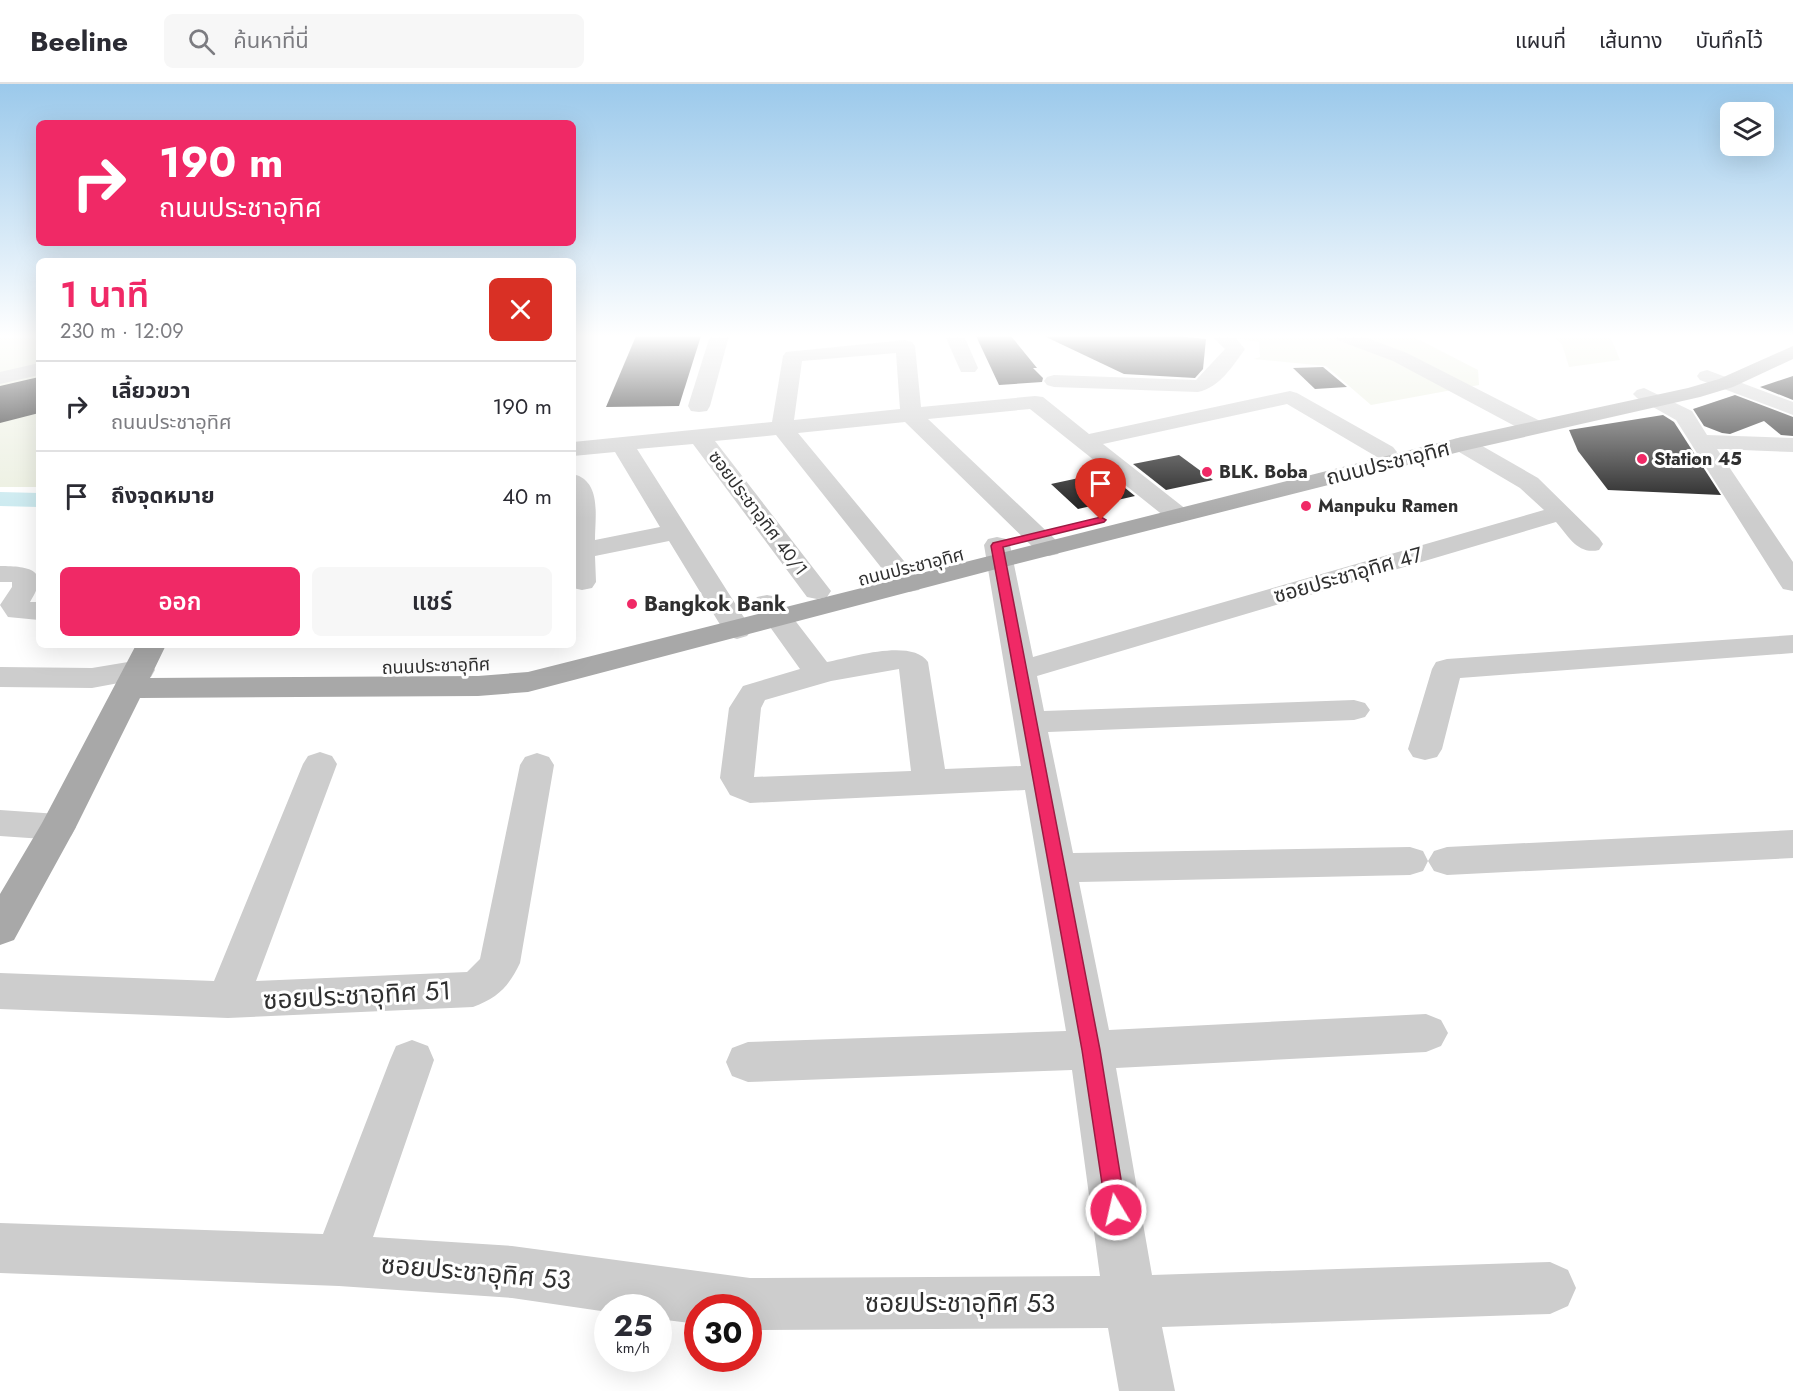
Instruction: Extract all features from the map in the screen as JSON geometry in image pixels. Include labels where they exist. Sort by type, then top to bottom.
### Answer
[{"type":"main road","name":"ถนนประชาอุทิศ","points":[[1172,510],[1385,452],[1656,397]]},
{"type":"main road","name":"ถนนประชาอุทิศ","points":[[140,668],[503,685],[565,674],[731,622],[998,553],[1172,510],[1462,444],[1536,421]]},
{"type":"main road","name":"ถนนประชาอุทิศ","points":[[773,611],[817,591],[904,578]]},
{"type":"main road","points":[[0,929],[58,827],[140,668]]},
{"type":"street","points":[[699,406],[702,397]]},
{"type":"street","points":[[787,397],[782,428],[904,578]]},
{"type":"street","points":[[909,397],[911,415],[1043,542]]},
{"type":"street","points":[[1086,441],[1290,397],[1385,452]]},
{"type":"street","points":[[1485,397],[1536,421]]},
{"type":"street","points":[[1493,397],[1536,421]]},
{"type":"street","points":[[1771,397],[1793,409]]},
{"type":"street","points":[[1653,398],[1684,416],[1699,441],[1780,546],[1793,583]]},
{"type":"street","points":[[576,450],[1035,402],[1172,510]]},
{"type":"street","name":"ซอยประชาอุทิศ 40/1","points":[[699,436],[817,591]]},
{"type":"street","points":[[1699,441],[1793,445]]},
{"type":"street","points":[[622,444],[731,622]]},
{"type":"street","points":[[1462,444],[1529,483],[1590,544]]},
{"type":"street","points":[[576,483],[581,491],[582,582]]},
{"type":"street","name":"ซอยประชาอุทิศ 47","points":[[1019,671],[1561,513]]},
{"type":"street","points":[[581,551],[674,532]]},
{"type":"street","points":[[998,553],[1091,1050],[1147,1391]]},
{"type":"street","points":[[0,574],[17,574],[26,579],[26,587],[14,605],[18,611],[36,611]]},
{"type":"street","points":[[773,611],[820,674]]},
{"type":"street","points":[[1425,749],[1447,669],[1793,644]]},
{"type":"street","points":[[930,784],[913,662],[905,659],[888,660],[820,674],[758,691],[749,699],[745,708],[737,778],[742,786],[750,791],[930,784],[1039,777]]},
{"type":"street","points":[[0,678],[92,678],[140,668]]},
{"type":"street","points":[[1029,722],[1354,710]]},
{"type":"street","points":[[228,1000],[320,764]]},
{"type":"street","name":"ซอยประชาอุทิศ 51","points":[[0,991],[228,1000],[473,989],[486,982],[500,963],[537,765]]},
{"type":"street","points":[[0,823],[58,827]]},
{"type":"street","points":[[1447,861],[1793,844]]},
{"type":"street","points":[[1056,868],[1410,861]]},
{"type":"street","points":[[748,1062],[1091,1050],[1426,1033]]},
{"type":"street","points":[[339,1260],[412,1060]]},
{"type":"street","name":"ซอยประชาอุทิศ 53","points":[[0,1248],[339,1260],[512,1272],[750,1304],[1131,1302],[1550,1288]]},
{"type":"green space","points":[[0,397],[36,397],[36,487],[0,487]]},
{"type":"green space","points":[[1362,397],[1414,397],[1371,405]]},
{"type":"building","points":[[0,397],[36,397],[36,414],[0,423]]},
{"type":"building","points":[[610,397],[682,397],[679,406],[606,407]]},
{"type":"building","points":[[1729,397],[1740,397],[1793,417],[1793,436],[1781,435],[1764,421],[1730,434],[1722,433],[1704,426],[1693,409]]},
{"type":"building","name":"Station 45","points":[[1663,415],[1674,422],[1721,495],[1608,490],[1578,451],[1569,430]]},
{"type":"building","points":[[1179,455],[1213,480],[1166,490],[1133,464]]},
{"type":"building","points":[[1103,470],[1135,496],[1078,509],[1051,484],[1102,473],[1099,471]]},
{"type":"waterway","points":[[0,499],[36,500]]},
{"type":"place","name":"Station 45","points":[[1642,459]]},
{"type":"place","name":"BLK. Boba","points":[[1207,472]]},
{"type":"place","name":"Manpuku Ramen","points":[[1306,506]]},
{"type":"place","name":"Bangkok Bank","points":[[632,604]]},
{"type":"route","points":[[1101,520],[997,546],[1091,1050],[1116,1210]]}]
